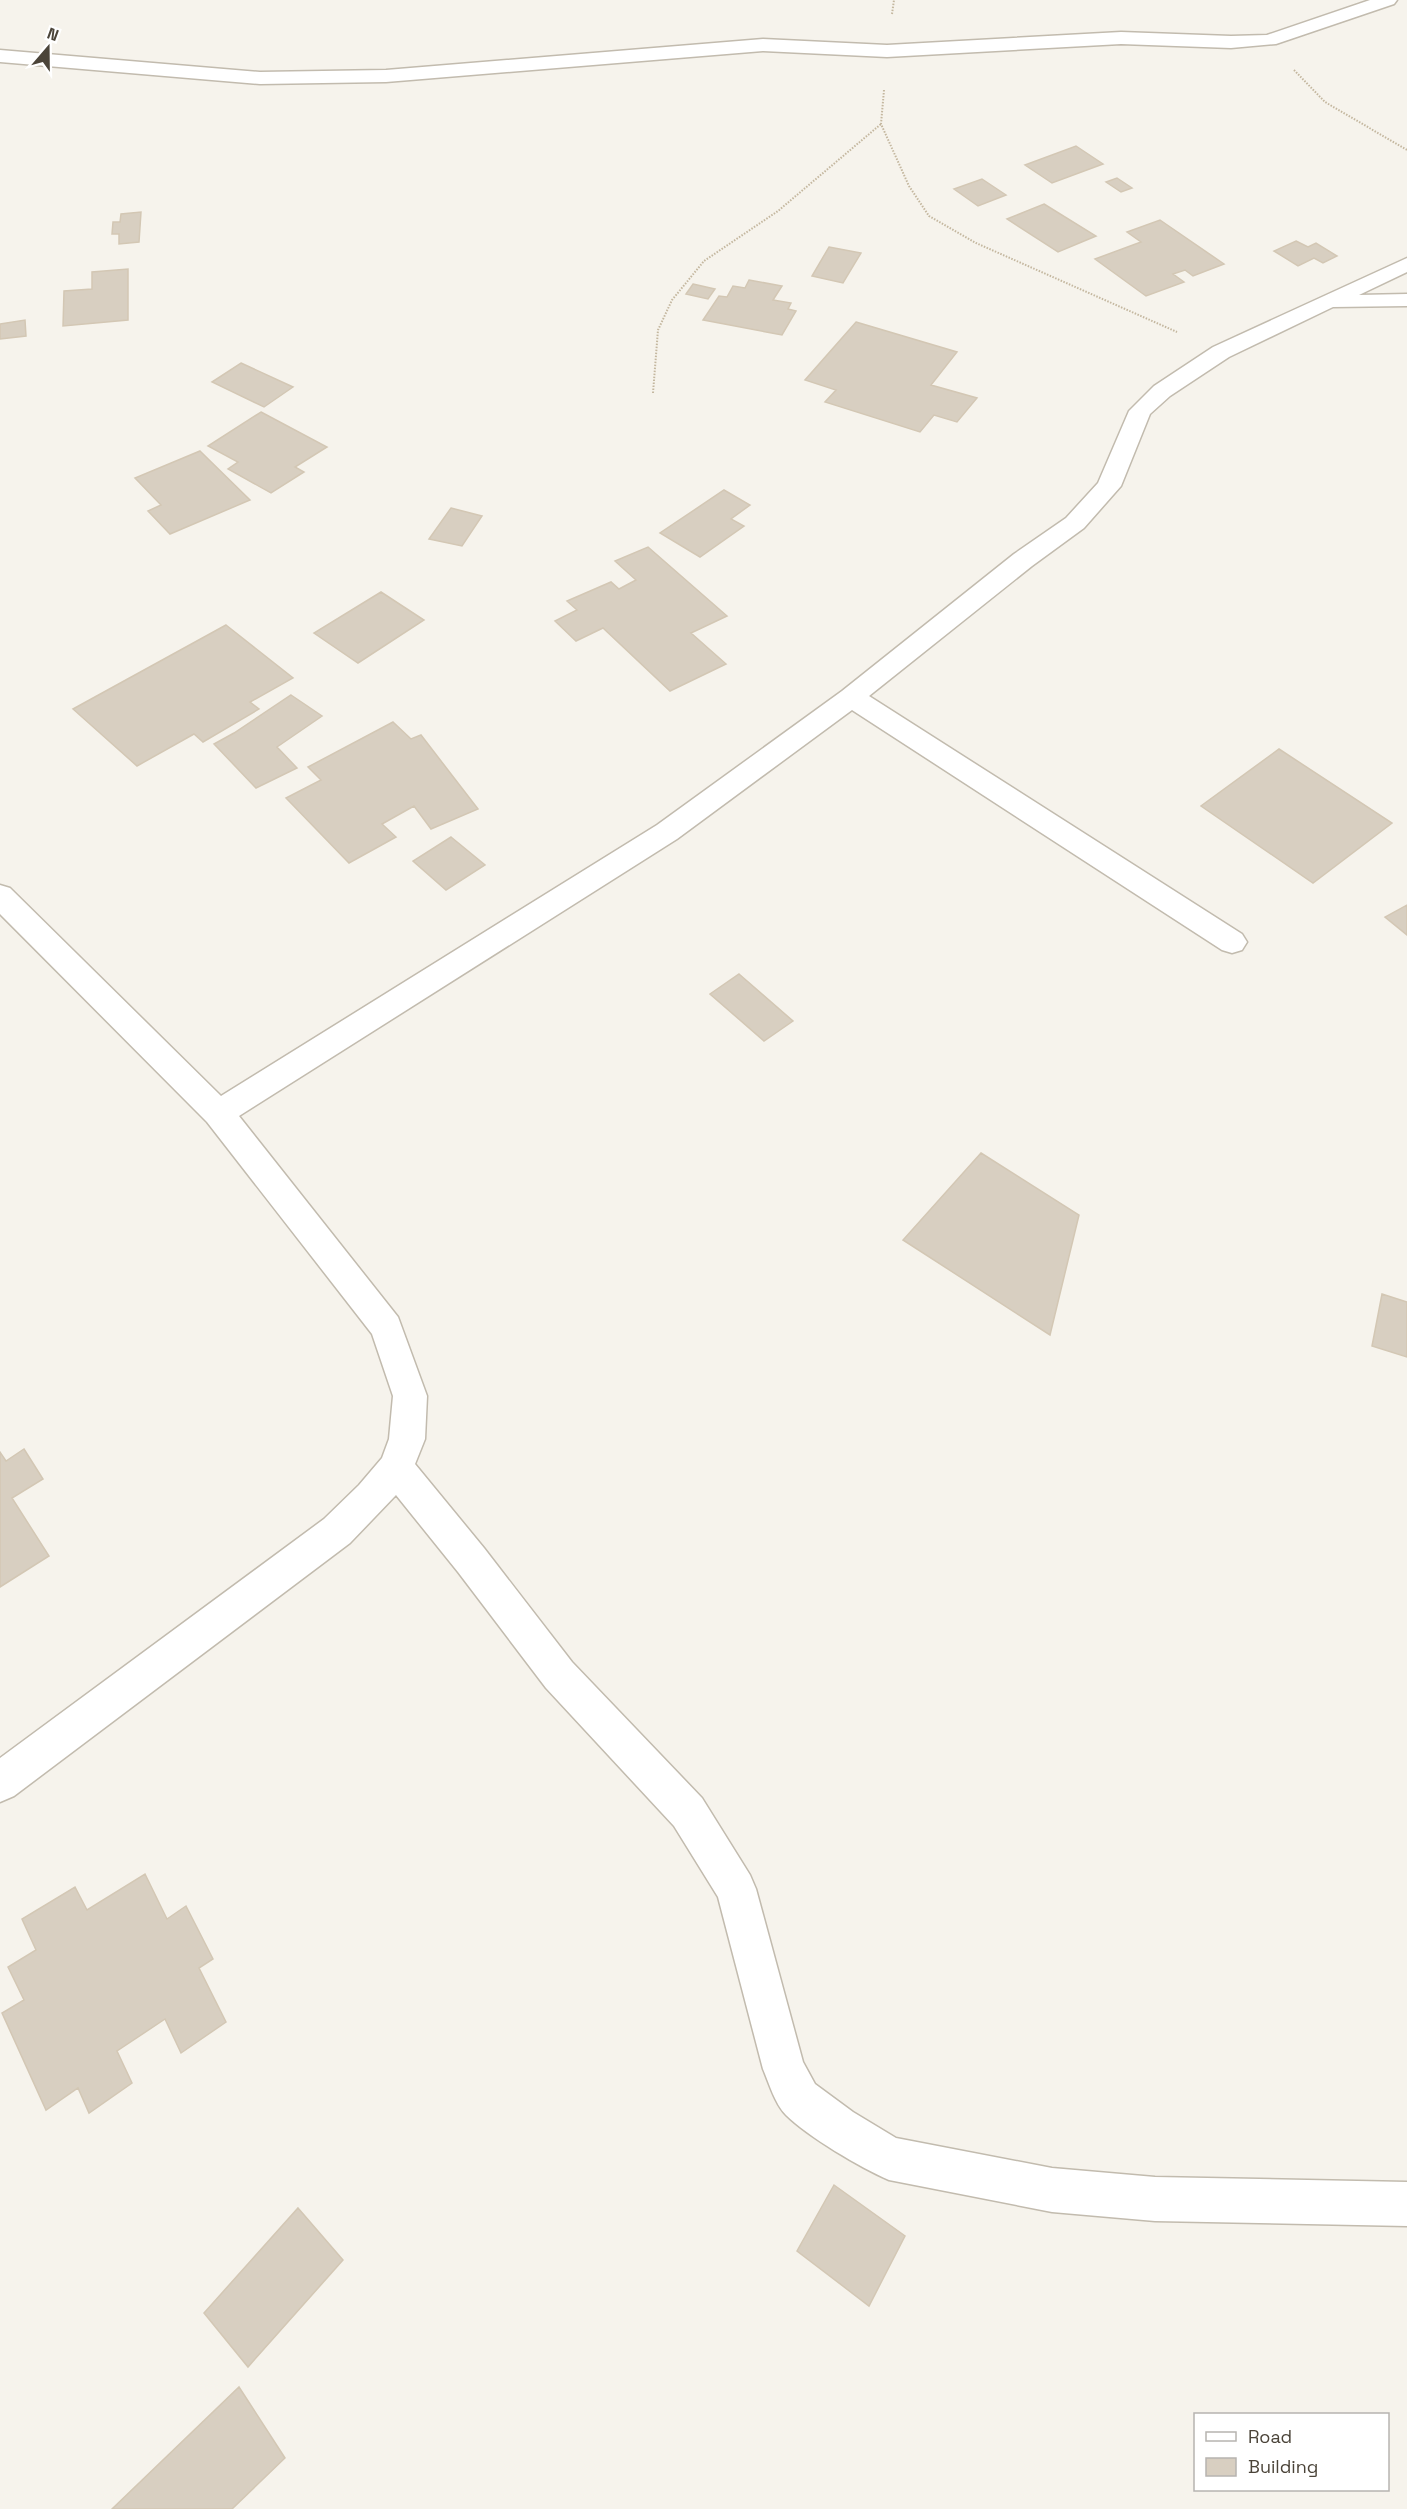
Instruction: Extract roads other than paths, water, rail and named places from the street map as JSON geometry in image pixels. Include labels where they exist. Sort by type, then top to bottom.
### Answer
[{"type":"street","points":[[0,56],[272,78],[386,76],[763,45],[887,51],[1121,38],[1231,42],[1269,40],[1389,0]]},
{"type":"street","points":[[218,1113],[667,832],[851,697],[1023,560],[1075,523],[1109,486],[1140,411],[1162,391],[1221,352],[1407,264]]},
{"type":"street","points":[[1327,303],[1407,300]]},
{"type":"street","points":[[851,697],[1232,942]]},
{"type":"street","points":[[0,896],[218,1113],[386,1327],[410,1396],[407,1439],[396,1468],[372,1497],[337,1531],[0,1782]]},
{"type":"street","points":[[396,1468],[471,1560],[559,1675],[688,1812],[736,1889],[784,2069],[800,2099],[838,2127],[889,2158],[1052,2190],[1155,2199],[1407,2204]]}]
